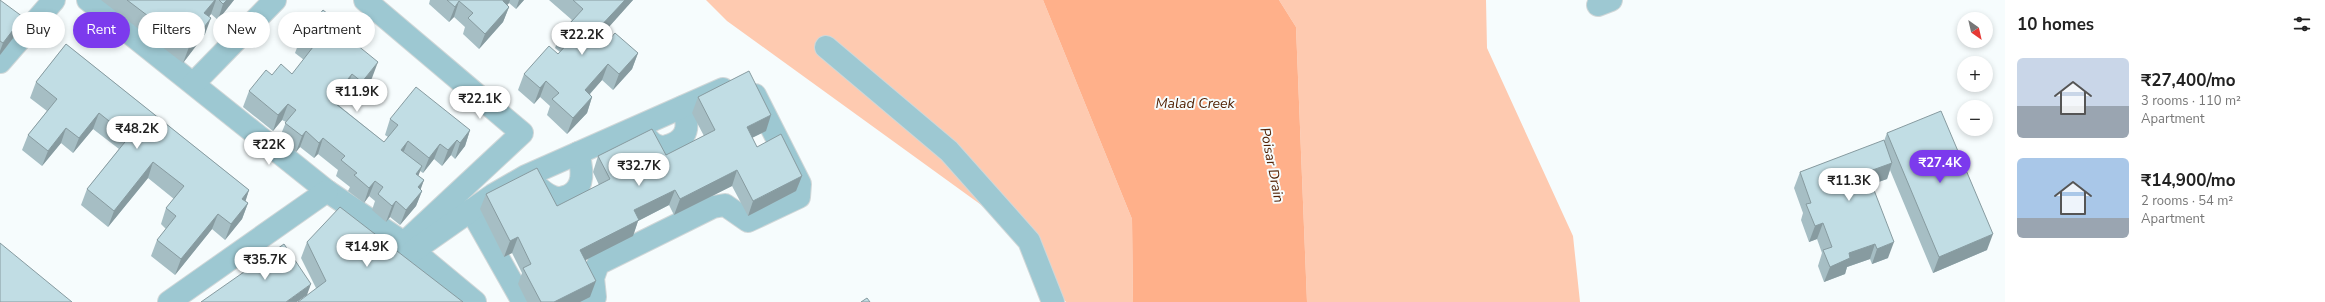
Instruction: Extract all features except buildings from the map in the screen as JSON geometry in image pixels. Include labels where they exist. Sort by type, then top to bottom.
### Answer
[{"type":"street","points":[[0,62],[54,0]]},
{"type":"street","points":[[88,0],[194,83],[327,191],[408,247],[475,302]]},
{"type":"street","points":[[194,83],[275,0]]},
{"type":"street","points":[[372,2],[522,133],[408,247]]},
{"type":"street","points":[[826,47],[949,151],[1029,241],[1053,302]]},
{"type":"street","points":[[408,247],[526,176],[740,81],[750,85],[800,184],[799,197],[748,221],[725,204],[713,207],[598,264],[593,278],[595,297],[592,302]]},
{"type":"street","points":[[639,126],[651,142],[658,146],[666,147],[677,142],[686,133],[687,118],[683,107]]},
{"type":"street","points":[[526,176],[546,193],[562,199],[580,187],[582,172],[578,153]]},
{"type":"street","points":[[169,302],[327,191]]},
{"type":"street","points":[[471,210],[523,302]]},
{"type":"shaded area","points":[[706,0],[1043,0],[1132,219],[1133,302],[1066,302],[1002,220],[727,21]]},
{"type":"shaded area","points":[[1279,0],[1486,0],[1487,48],[1573,236],[1580,302],[1307,302],[1296,27]]},
{"type":"water","name":"Malad Creek","points":[[1043,0],[1279,0],[1296,27],[1307,302],[1133,302],[1132,219]]},
{"type":"water label","name":"Poisar Drain","points":[[1272,165]]}]
